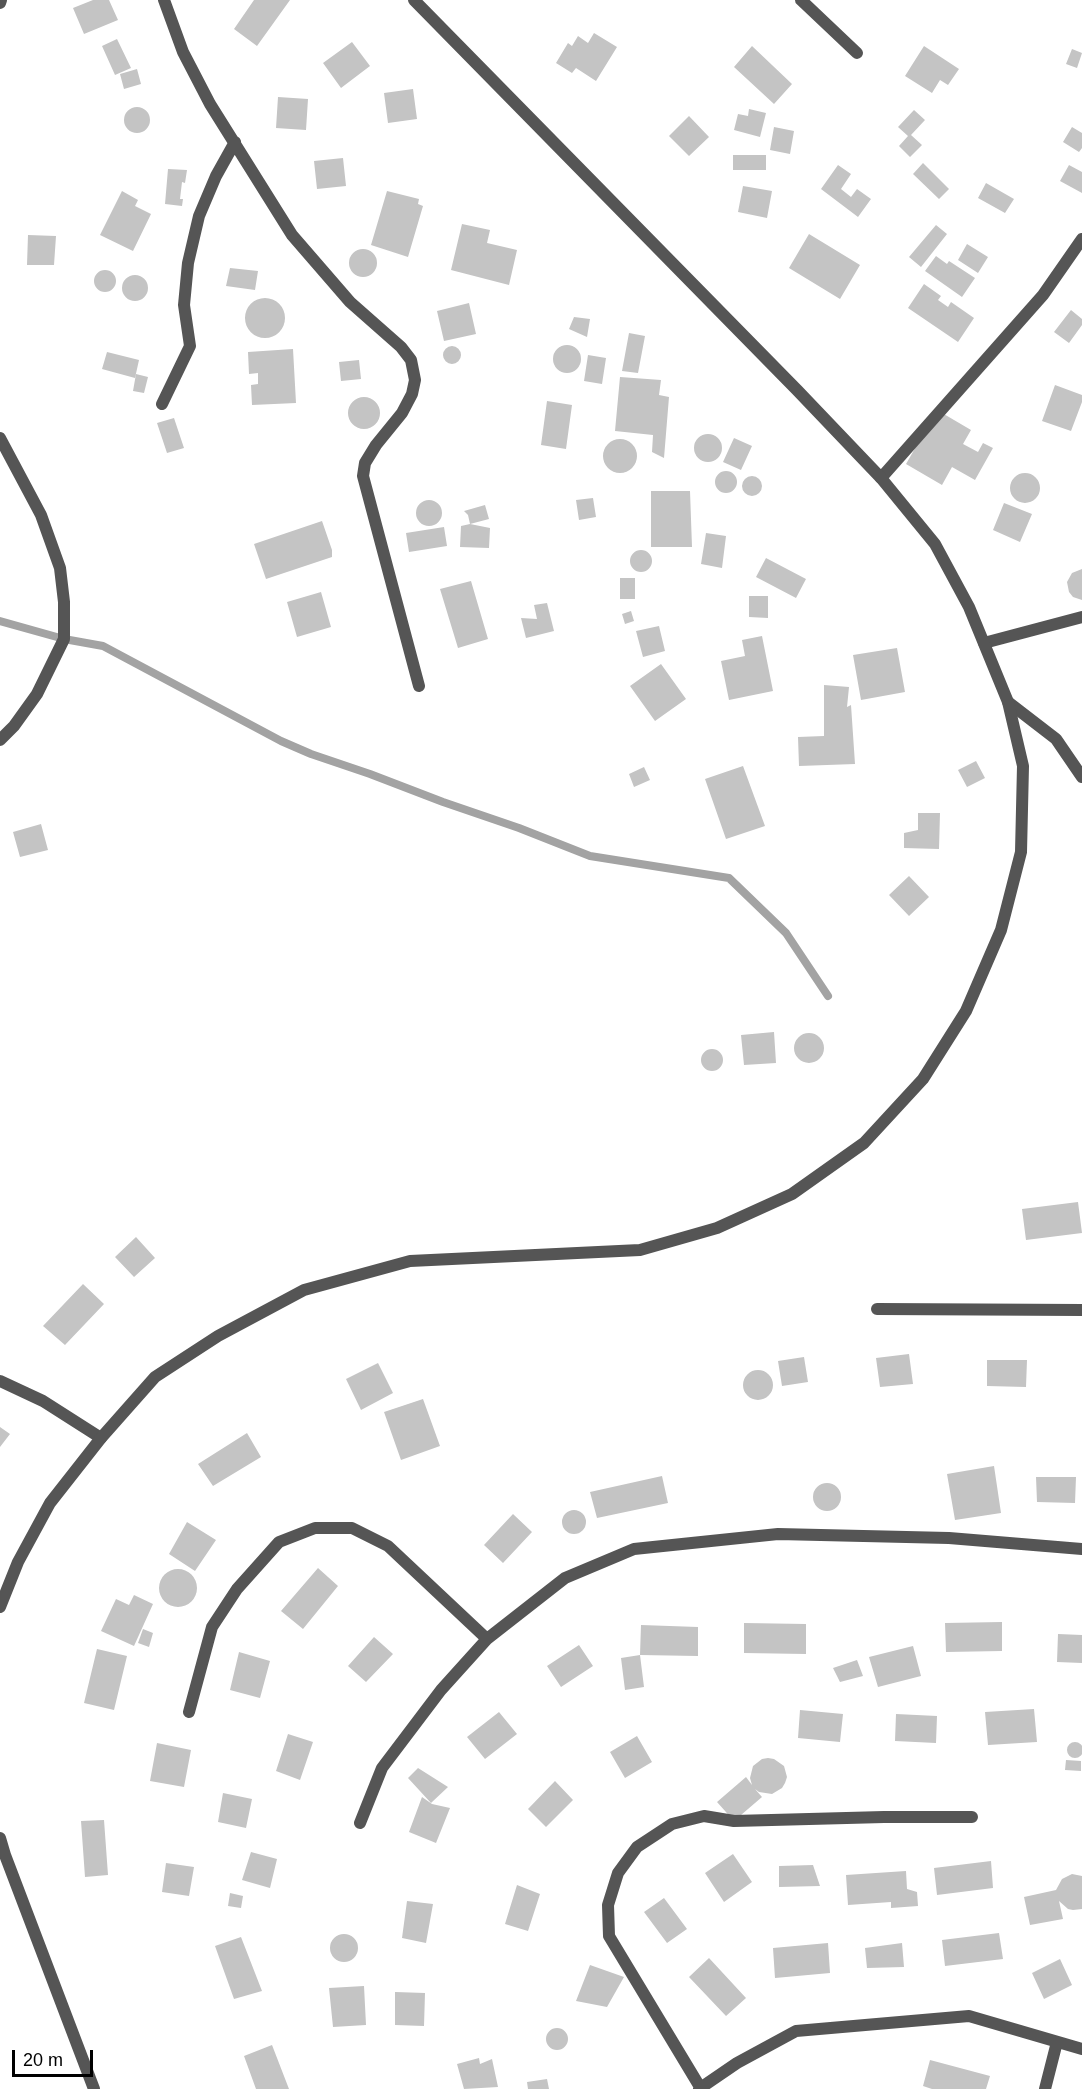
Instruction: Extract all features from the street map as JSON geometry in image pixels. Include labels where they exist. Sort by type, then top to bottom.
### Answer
[{"type":"street","points":[[164,0],[183,52],[210,104],[292,235],[350,302],[401,347],[411,360],[415,380],[412,394],[402,412],[365,463],[363,476],[419,686]]},
{"type":"street","points":[[0,1607],[18,1562],[50,1503],[101,1438],[155,1377],[218,1336],[304,1290],[410,1261],[640,1250],[717,1228],[792,1194],[864,1143],[923,1079],[966,1011],[1001,930],[1021,852],[1023,766],[1008,702],[969,607],[935,544],[880,478],[789,381],[414,0]]},
{"type":"street","points":[[801,0],[857,53]]},
{"type":"street","points":[[162,404],[190,346],[184,305],[188,263],[199,216],[216,176],[235,142]]},
{"type":"street","points":[[880,478],[1043,295],[1082,239]]},
{"type":"street","points":[[0,438],[41,514],[60,568],[64,602],[64,639],[37,694],[14,726],[0,740]]},
{"type":"street","points":[[984,643],[1082,617]]},
{"type":"street","points":[[1008,702],[1056,739],[1082,777]]},
{"type":"street","points":[[878,1310],[1082,1310]]},
{"type":"street","points":[[0,1381],[43,1401],[101,1438]]},
{"type":"street","points":[[189,1712],[212,1626],[237,1588],[279,1542],[315,1528],[352,1528],[388,1546],[487,1639]]},
{"type":"street","points":[[360,1823],[382,1768],[441,1690],[487,1639],[565,1578],[634,1549],[778,1534],[948,1538],[1082,1549]]},
{"type":"street","points":[[972,1817],[734,1821],[704,1816],[672,1824],[637,1847],[618,1874],[608,1905],[609,1936],[700,2088],[737,2063],[796,2031],[969,2016],[1082,2049]]},
{"type":"street","points":[[0,1838],[94,2089]]},
{"type":"street","points":[[1044,2089],[1058,2042]]},
{"type":"building","points":[[93,0],[109,0],[118,20],[84,34],[73,8]]},
{"type":"building","points":[[254,0],[290,0],[257,46],[234,29]]},
{"type":"building","points":[[594,33],[617,47],[596,81],[576,68],[572,73],[556,63],[568,43],[572,46],[578,36],[588,43]]},
{"type":"building","points":[[117,39],[131,68],[115,75],[102,46]]},
{"type":"building","points":[[352,42],[370,66],[341,88],[323,63]]},
{"type":"building","points":[[752,46],[792,84],[774,104],[734,67]]},
{"type":"building","points":[[924,46],[959,69],[948,85],[940,80],[932,93],[905,76]]},
{"type":"building","points":[[1072,49],[1082,53],[1077,68],[1066,64]]},
{"type":"building","points":[[137,69],[141,84],[124,89],[120,74]]},
{"type":"building","points":[[413,89],[417,119],[388,123],[384,93]]},
{"type":"building","points":[[278,97],[308,99],[306,130],[276,128]]},
{"type":"building","points":[[137,107],[146,111],[150,120],[146,129],[137,133],[128,129],[124,120],[128,111]]},
{"type":"building","points":[[749,109],[766,113],[760,137],[734,130],[738,114],[748,116]]},
{"type":"building","points":[[914,110],[925,120],[911,135],[922,145],[910,157],[899,146],[908,136],[898,127]]},
{"type":"building","points":[[689,116],[709,137],[689,156],[669,136]]},
{"type":"building","points":[[774,127],[794,131],[790,154],[770,150]]},
{"type":"building","points":[[1072,127],[1082,133],[1082,148],[1079,152],[1063,142]]},
{"type":"building","points":[[733,155],[766,155],[766,170],[733,170]]},
{"type":"building","points":[[343,158],[346,186],[317,189],[314,161]]},
{"type":"building","points":[[923,163],[949,189],[939,199],[913,174]]},
{"type":"building","points":[[838,165],[851,174],[841,189],[851,197],[857,189],[871,199],[858,217],[821,189]]},
{"type":"building","points":[[1069,165],[1082,172],[1082,193],[1060,181]]},
{"type":"building","points":[[168,169],[187,170],[185,183],[182,182],[180,199],[183,199],[182,206],[165,204]]},
{"type":"building","points":[[986,183],[1014,199],[1005,213],[978,198]]},
{"type":"building","points":[[743,186],[772,191],[767,218],[738,212]]},
{"type":"building","points":[[122,191],[138,200],[135,206],[151,214],[133,251],[100,235]]},
{"type":"building","points":[[387,191],[419,199],[418,204],[423,206],[408,257],[371,245]]},
{"type":"building","points":[[462,224],[490,230],[487,243],[517,250],[509,285],[451,270]]},
{"type":"building","points":[[936,225],[947,234],[921,267],[909,257]]},
{"type":"building","points":[[809,234],[860,265],[840,299],[789,268]]},
{"type":"building","points":[[28,235],[56,236],[54,265],[27,265]]},
{"type":"building","points":[[967,244],[988,257],[978,273],[958,260]]},
{"type":"building","points":[[363,249],[373,253],[377,263],[373,273],[363,277],[353,273],[349,263],[353,253]]},
{"type":"building","points":[[936,256],[947,264],[949,261],[975,278],[962,297],[925,271]]},
{"type":"building","points":[[230,268],[258,271],[255,290],[226,286]]},
{"type":"building","points":[[105,270],[113,273],[116,281],[113,289],[105,292],[97,289],[94,281],[97,273]]},
{"type":"building","points":[[135,275],[144,279],[148,288],[144,297],[135,301],[126,297],[122,288],[126,279]]},
{"type":"building","points":[[924,284],[941,296],[938,300],[948,307],[951,302],[974,318],[958,342],[908,308]]},
{"type":"building","points":[[265,298],[279,304],[285,318],[279,332],[265,338],[251,332],[245,318],[251,304]]},
{"type":"building","points":[[469,303],[476,334],[444,341],[437,311]]},
{"type":"building","points":[[1071,310],[1082,319],[1082,325],[1069,343],[1054,332]]},
{"type":"building","points":[[574,317],[590,319],[587,337],[569,329]]},
{"type":"building","points":[[629,333],[645,336],[638,373],[622,371]]},
{"type":"building","points":[[567,345],[577,349],[581,359],[577,369],[567,373],[557,369],[553,359],[557,349]]},
{"type":"building","points":[[452,346],[458,349],[461,355],[458,361],[452,364],[446,361],[443,355],[446,349]]},
{"type":"building","points":[[293,349],[296,403],[252,405],[251,385],[258,384],[258,373],[249,374],[248,352]]},
{"type":"building","points":[[107,352],[139,360],[135,378],[102,369]]},
{"type":"building","points":[[588,355],[606,358],[602,384],[584,381]]},
{"type":"building","points":[[359,360],[361,379],[341,381],[339,362]]},
{"type":"building","points":[[136,374],[148,377],[144,393],[133,391]]},
{"type":"building","points":[[620,377],[661,380],[659,395],[669,397],[664,458],[652,452],[653,435],[615,431]]},
{"type":"building","points":[[1055,385],[1082,395],[1082,402],[1071,431],[1042,421]]},
{"type":"building","points":[[364,397],[375,402],[380,413],[375,424],[364,429],[353,424],[348,413],[353,402]]},
{"type":"building","points":[[547,401],[572,405],[566,449],[541,445]]},
{"type":"building","points":[[937,410],[971,430],[963,444],[978,452],[983,443],[993,448],[975,480],[952,467],[942,485],[906,464]]},
{"type":"building","points":[[174,418],[184,448],[167,453],[157,423]]},
{"type":"building","points":[[708,434],[718,438],[722,448],[718,458],[708,462],[698,458],[694,448],[698,438]]},
{"type":"building","points":[[734,438],[752,446],[741,470],[723,462]]},
{"type":"building","points":[[620,439],[632,444],[637,456],[632,468],[620,473],[608,468],[603,456],[608,444]]},
{"type":"building","points":[[726,471],[734,474],[737,482],[734,490],[726,493],[718,490],[715,482],[718,474]]},
{"type":"building","points":[[1025,473],[1036,477],[1040,488],[1036,499],[1025,503],[1014,499],[1010,488],[1014,477]]},
{"type":"building","points":[[752,476],[759,479],[762,486],[759,493],[752,496],[745,493],[742,486],[745,479]]},
{"type":"building","points":[[651,491],[690,491],[692,547],[651,547]]},
{"type":"building","points":[[593,498],[596,517],[579,520],[576,500]]},
{"type":"building","points":[[429,500],[438,504],[442,513],[438,522],[429,526],[420,522],[416,513],[420,504]]},
{"type":"building","points":[[1004,503],[1032,514],[1020,542],[993,530]]},
{"type":"building","points":[[485,505],[489,519],[470,524],[468,515],[464,511]]},
{"type":"building","points":[[322,521],[332,550],[332,557],[266,579],[254,544]]},
{"type":"building","points":[[470,524],[490,528],[489,548],[460,547],[461,526]]},
{"type":"building","points":[[444,527],[447,546],[409,552],[406,533]]},
{"type":"building","points":[[706,533],[726,536],[722,568],[701,564]]},
{"type":"building","points":[[641,550],[649,553],[652,561],[649,569],[641,572],[633,569],[630,561],[633,553]]},
{"type":"building","points":[[766,558],[806,579],[796,598],[756,577]]},
{"type":"building","points":[[1082,569],[1082,600],[1073,597],[1069,592],[1067,582],[1072,573]]},
{"type":"building","points":[[620,578],[635,578],[635,599],[620,599]]},
{"type":"building","points":[[471,581],[488,639],[458,648],[440,589]]},
{"type":"building","points":[[321,592],[331,627],[297,637],[287,602]]},
{"type":"building","points":[[749,596],[768,596],[768,618],[749,617]]},
{"type":"building","points":[[547,603],[554,631],[526,638],[521,618],[537,619],[534,605]]},
{"type":"building","points":[[631,611],[634,621],[625,624],[622,614]]},
{"type":"building","points":[[659,626],[665,651],[643,657],[636,631]]},
{"type":"building","points":[[762,636],[773,691],[729,700],[721,661],[745,656],[742,640]]},
{"type":"building","points":[[897,648],[905,692],[861,700],[853,655]]},
{"type":"building","points":[[661,664],[686,699],[655,721],[630,686]]},
{"type":"building","points":[[824,685],[849,687],[847,707],[851,705],[855,764],[799,766],[798,737],[824,736]]},
{"type":"building","points":[[976,761],[985,778],[967,787],[958,770]]},
{"type":"building","points":[[743,766],[765,826],[726,839],[705,779]]},
{"type":"building","points":[[644,767],[650,780],[634,787],[629,774]]},
{"type":"building","points":[[918,813],[940,813],[939,849],[904,848],[904,833],[918,830]]},
{"type":"building","points":[[41,824],[48,850],[20,857],[13,832]]},
{"type":"building","points":[[909,876],[929,897],[909,916],[889,895]]},
{"type":"building","points":[[774,1032],[776,1063],[744,1065],[741,1035]]},
{"type":"building","points":[[809,1033],[820,1037],[824,1048],[820,1059],[809,1063],[798,1059],[794,1048],[798,1037]]},
{"type":"building","points":[[712,1049],[720,1052],[723,1060],[720,1068],[712,1071],[704,1068],[701,1060],[704,1052]]},
{"type":"building","points":[[1078,1202],[1082,1233],[1026,1240],[1022,1209]]},
{"type":"building","points":[[136,1237],[155,1258],[134,1277],[115,1257]]},
{"type":"building","points":[[83,1284],[104,1304],[65,1345],[43,1326]]},
{"type":"building","points":[[909,1354],[913,1384],[880,1387],[876,1358]]},
{"type":"building","points":[[804,1357],[808,1382],[782,1386],[778,1361]]},
{"type":"building","points":[[987,1360],[1027,1360],[1026,1387],[987,1386]]},
{"type":"building","points":[[378,1363],[393,1393],[361,1410],[346,1379]]},
{"type":"building","points":[[758,1370],[769,1374],[773,1385],[769,1396],[758,1400],[747,1396],[743,1385],[747,1374]]},
{"type":"building","points":[[423,1399],[440,1446],[401,1460],[384,1412]]},
{"type":"building","points":[[0,1427],[10,1434],[0,1447]]},
{"type":"building","points":[[247,1433],[261,1457],[213,1486],[198,1464]]},
{"type":"building","points":[[994,1466],[1001,1513],[955,1520],[947,1474]]},
{"type":"building","points":[[662,1476],[668,1503],[597,1518],[590,1492]]},
{"type":"building","points":[[1036,1477],[1076,1477],[1075,1503],[1037,1502]]},
{"type":"building","points":[[827,1483],[837,1487],[841,1497],[837,1507],[827,1511],[817,1507],[813,1497],[817,1487]]},
{"type":"building","points":[[574,1510],[583,1513],[586,1522],[583,1531],[574,1534],[565,1531],[562,1522],[565,1513]]},
{"type":"building","points":[[513,1514],[532,1532],[503,1563],[484,1545]]},
{"type":"building","points":[[187,1522],[216,1540],[195,1571],[169,1554]]},
{"type":"building","points":[[318,1568],[338,1586],[303,1629],[281,1611]]},
{"type":"building","points":[[178,1569],[192,1574],[197,1588],[192,1602],[178,1607],[164,1602],[159,1588],[164,1574]]},
{"type":"building","points":[[134,1595],[153,1604],[134,1646],[101,1631],[116,1599],[129,1605]]},
{"type":"building","points":[[1002,1622],[1002,1651],[946,1652],[945,1623]]},
{"type":"building","points":[[744,1623],[806,1624],[806,1654],[744,1653]]},
{"type":"building","points":[[641,1625],[698,1627],[698,1656],[640,1655]]},
{"type":"building","points":[[143,1629],[153,1633],[149,1647],[138,1643]]},
{"type":"building","points":[[1058,1634],[1082,1635],[1082,1663],[1057,1662]]},
{"type":"building","points":[[374,1637],[393,1654],[366,1682],[348,1666]]},
{"type":"building","points":[[579,1645],[593,1666],[561,1687],[547,1666]]},
{"type":"building","points":[[913,1646],[921,1676],[878,1687],[869,1657]]},
{"type":"building","points":[[97,1649],[127,1656],[114,1710],[84,1703]]},
{"type":"building","points":[[239,1652],[270,1661],[260,1698],[230,1690]]},
{"type":"building","points":[[640,1655],[644,1687],[625,1690],[621,1658]]},
{"type":"building","points":[[857,1660],[863,1676],[840,1682],[833,1668]]},
{"type":"building","points":[[1034,1709],[1037,1742],[988,1745],[985,1712]]},
{"type":"building","points":[[800,1710],[843,1714],[840,1742],[798,1738]]},
{"type":"building","points":[[499,1712],[517,1734],[485,1759],[467,1737]]},
{"type":"building","points":[[896,1714],[937,1716],[936,1743],[895,1741]]},
{"type":"building","points":[[288,1734],[313,1742],[300,1780],[276,1771]]},
{"type":"building","points":[[637,1736],[652,1762],[625,1778],[610,1752]]},
{"type":"building","points":[[1075,1742],[1083,1750],[1075,1758],[1067,1750]]},
{"type":"building","points":[[157,1743],[191,1750],[184,1787],[150,1781]]},
{"type":"building","points":[[768,1758],[784,1766],[787,1777],[785,1783],[782,1788],[772,1794],[755,1789],[762,1797],[734,1821],[717,1802],[746,1777],[752,1785],[750,1778],[753,1766],[762,1759]]},
{"type":"building","points":[[1066,1760],[1081,1761],[1081,1771],[1065,1770]]},
{"type":"building","points":[[418,1768],[448,1787],[431,1803],[408,1778]]},
{"type":"building","points":[[555,1781],[573,1800],[546,1827],[528,1809]]},
{"type":"building","points":[[223,1793],[252,1799],[246,1828],[218,1822]]},
{"type":"building","points":[[422,1797],[432,1804],[450,1808],[436,1843],[409,1832]]},
{"type":"building","points":[[104,1820],[108,1875],[85,1877],[81,1821]]},
{"type":"building","points":[[251,1852],[277,1859],[270,1888],[242,1880]]},
{"type":"building","points":[[733,1854],[752,1882],[724,1902],[705,1873]]},
{"type":"building","points":[[991,1861],[993,1888],[937,1895],[934,1868]]},
{"type":"building","points":[[166,1863],[194,1867],[189,1896],[162,1892]]},
{"type":"building","points":[[813,1865],[820,1886],[779,1887],[779,1866]]},
{"type":"building","points":[[906,1871],[907,1889],[917,1892],[918,1906],[891,1908],[891,1902],[848,1905],[846,1875]]},
{"type":"building","points":[[1072,1874],[1082,1876],[1082,1909],[1068,1909],[1059,1901],[1063,1919],[1030,1925],[1024,1897],[1056,1890],[1062,1879]]},
{"type":"building","points":[[517,1885],[540,1894],[528,1931],[505,1924]]},
{"type":"building","points":[[230,1893],[243,1896],[241,1908],[228,1906]]},
{"type":"building","points":[[664,1898],[687,1929],[667,1943],[644,1912]]},
{"type":"building","points":[[407,1901],[433,1904],[426,1943],[402,1938]]},
{"type":"building","points":[[999,1933],[1003,1959],[945,1966],[942,1940]]},
{"type":"building","points":[[344,1934],[354,1938],[358,1948],[354,1958],[344,1962],[334,1958],[330,1948],[334,1938]]},
{"type":"building","points":[[241,1937],[262,1991],[234,1999],[215,1946]]},
{"type":"building","points":[[828,1943],[830,1973],[775,1978],[773,1948]]},
{"type":"building","points":[[902,1943],[904,1967],[867,1968],[865,1948]]},
{"type":"building","points":[[709,1958],[746,1998],[726,2016],[689,1977]]},
{"type":"building","points":[[1060,1959],[1072,1985],[1044,1999],[1032,1973]]},
{"type":"building","points":[[590,1965],[624,1977],[607,2007],[576,2001]]},
{"type":"building","points":[[364,1986],[366,2025],[333,2027],[329,1988]]},
{"type":"building","points":[[395,1992],[425,1993],[424,2026],[395,2025]]},
{"type":"building","points":[[557,2028],[565,2031],[568,2039],[565,2047],[557,2050],[549,2047],[546,2039],[549,2031]]},
{"type":"building","points":[[272,2045],[289,2089],[256,2089],[244,2056]]},
{"type":"building","points":[[479,2058],[480,2064],[492,2059],[498,2087],[464,2089],[457,2064]]},
{"type":"building","points":[[930,2060],[990,2076],[986,2089],[932,2089],[923,2086]]},
{"type":"building","points":[[547,2079],[549,2089],[528,2089],[527,2082]]},
{"type":"waterway","points":[[0,621],[64,639],[103,646],[281,741],[311,754],[519,828],[590,856],[729,878],[786,933],[828,996]]}]
